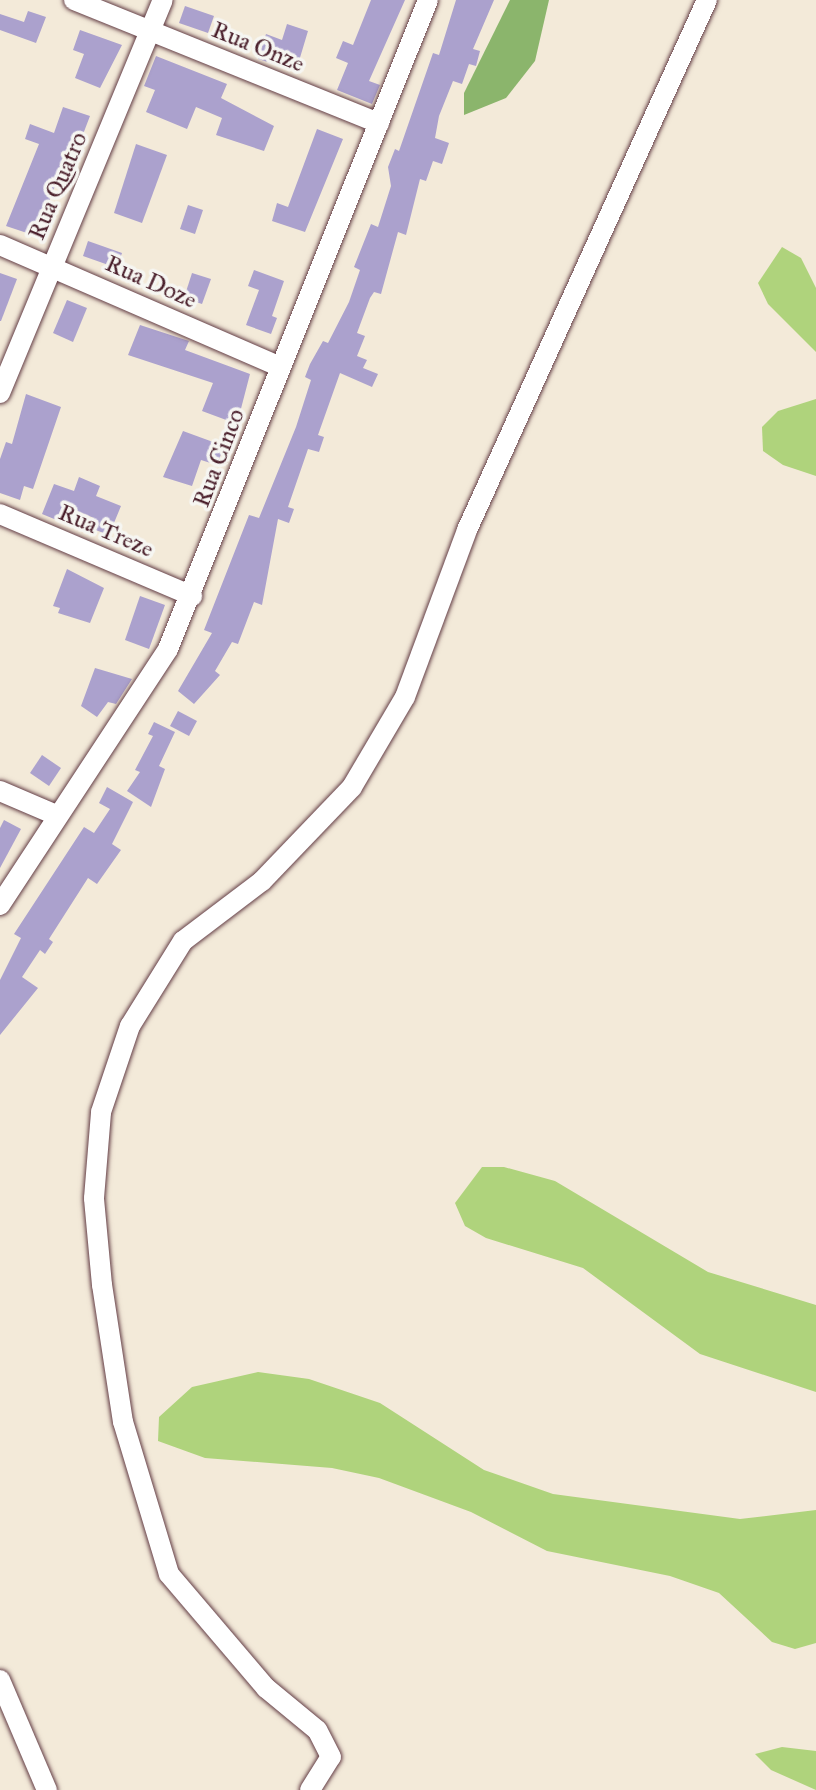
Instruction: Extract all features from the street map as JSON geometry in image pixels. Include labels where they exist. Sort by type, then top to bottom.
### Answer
[{"type":"street","name":"Rua Onze","points":[[74,0],[379,123]]},
{"type":"street","name":"Rua Quatro","points":[[0,393],[163,0]]},
{"type":"street","name":"Rua Cinco","points":[[0,905],[56,815],[152,676],[192,596],[280,367],[428,0]]},
{"type":"street","points":[[310,1790],[331,1757],[317,1730],[266,1688],[169,1574],[123,1422],[102,1285],[94,1198],[101,1112],[130,1026],[164,966],[183,941],[262,881],[352,787],[405,697],[467,530],[707,0]]},
{"type":"street","name":"Rua Doze","points":[[0,245],[280,367]]},
{"type":"street","name":"Rua Treze","points":[[0,514],[192,596]]},
{"type":"street","points":[[0,791],[56,815]]},
{"type":"street","points":[[0,1680],[47,1790]]},
{"type":"green space","points":[[510,0],[549,0],[535,61],[506,98],[464,115],[464,93]]},
{"type":"green space","points":[[782,247],[801,258],[816,288],[816,352],[768,304],[758,283]]},
{"type":"green space","points":[[816,399],[816,476],[783,465],[763,451],[762,427],[778,411]]},
{"type":"green space","points":[[482,1167],[504,1167],[555,1181],[708,1272],[816,1305],[816,1392],[700,1354],[583,1268],[486,1238],[465,1226],[455,1203]]},
{"type":"green space","points":[[258,1372],[309,1379],[380,1403],[484,1470],[553,1494],[740,1519],[816,1510],[816,1643],[795,1649],[772,1642],[719,1593],[670,1576],[547,1551],[471,1512],[379,1478],[332,1468],[205,1458],[158,1441],[159,1417],[192,1387]]},
{"type":"green space","points":[[782,1747],[816,1751],[816,1790],[771,1770],[755,1754]]},
{"type":"building","points":[[371,0],[405,0],[369,81],[380,85],[372,104],[337,90],[348,63],[336,58],[343,41],[353,45]]},
{"type":"building","points":[[456,0],[494,0],[473,49],[480,51],[476,66],[469,64],[462,84],[453,81],[439,116],[435,138],[449,143],[442,164],[433,161],[426,181],[420,179],[406,235],[398,232],[381,294],[374,292],[370,298],[357,333],[365,336],[357,356],[367,360],[363,368],[378,374],[372,387],[340,373],[318,435],[324,437],[319,452],[308,449],[288,507],[294,509],[289,523],[278,519],[262,605],[254,602],[238,644],[232,642],[215,671],[220,675],[194,704],[178,691],[212,633],[204,630],[249,515],[259,518],[296,427],[311,380],[305,377],[310,364],[323,341],[328,343],[349,302],[360,270],[354,267],[371,224],[378,227],[391,186],[388,167],[395,149],[399,151],[433,53],[439,55]]},
{"type":"building","points":[[185,6],[214,16],[208,33],[179,23]]},
{"type":"building","points":[[28,11],[46,17],[36,43],[0,30],[0,14],[24,22]]},
{"type":"building","points":[[287,24],[308,31],[296,71],[258,59],[266,34],[282,40]]},
{"type":"building","points":[[80,30],[122,45],[100,88],[75,78],[84,54],[73,50]]},
{"type":"building","points":[[156,56],[227,84],[221,98],[274,126],[264,151],[216,135],[222,118],[196,107],[187,129],[146,112],[155,90],[144,86]]},
{"type":"building","points":[[63,107],[90,116],[62,189],[55,186],[36,236],[6,226],[39,144],[25,139],[30,124],[54,133]]},
{"type":"building","points":[[317,129],[343,139],[305,232],[272,221],[277,203],[288,207]]},
{"type":"building","points":[[136,144],[167,155],[142,223],[114,213]]},
{"type":"building","points":[[188,205],[203,210],[195,234],[180,229]]},
{"type":"building","points":[[88,241],[122,253],[117,268],[83,256]]},
{"type":"building","points":[[254,270],[284,281],[272,316],[277,318],[271,334],[246,325],[259,290],[248,286]]},
{"type":"building","points":[[0,273],[17,279],[1,321],[0,321]]},
{"type":"building","points":[[192,273],[211,279],[202,304],[184,298]]},
{"type":"building","points":[[67,300],[87,308],[73,342],[53,333]]},
{"type":"building","points":[[140,325],[189,341],[185,350],[250,374],[237,424],[202,411],[213,383],[128,355]]},
{"type":"building","points":[[26,394],[61,407],[33,489],[24,486],[20,500],[0,493],[0,459],[6,442],[12,444]]},
{"type":"building","points":[[183,431],[224,446],[217,465],[201,460],[192,486],[163,477]]},
{"type":"building","points":[[79,477],[100,486],[96,496],[121,506],[109,535],[90,528],[94,518],[65,506],[59,521],[42,514],[54,484],[74,491]]},
{"type":"building","points":[[67,569],[104,588],[90,623],[58,613],[60,608],[53,606]]},
{"type":"building","points":[[140,596],[165,605],[149,649],[125,640]]},
{"type":"building","points":[[95,668],[132,679],[116,704],[108,702],[97,717],[81,706]]},
{"type":"building","points":[[178,711],[197,721],[189,736],[170,726]]},
{"type":"building","points":[[154,722],[175,732],[159,766],[165,769],[151,807],[127,791],[140,772],[135,770],[153,736],[148,734]]},
{"type":"building","points":[[42,755],[61,768],[49,786],[30,773]]},
{"type":"building","points":[[107,787],[133,802],[112,844],[121,850],[97,884],[88,878],[49,939],[53,942],[45,954],[40,950],[22,977],[38,988],[0,1035],[0,980],[21,938],[14,934],[84,827],[94,833],[110,809],[99,803]]},
{"type":"building","points":[[4,820],[21,829],[0,868],[0,828]]}]
